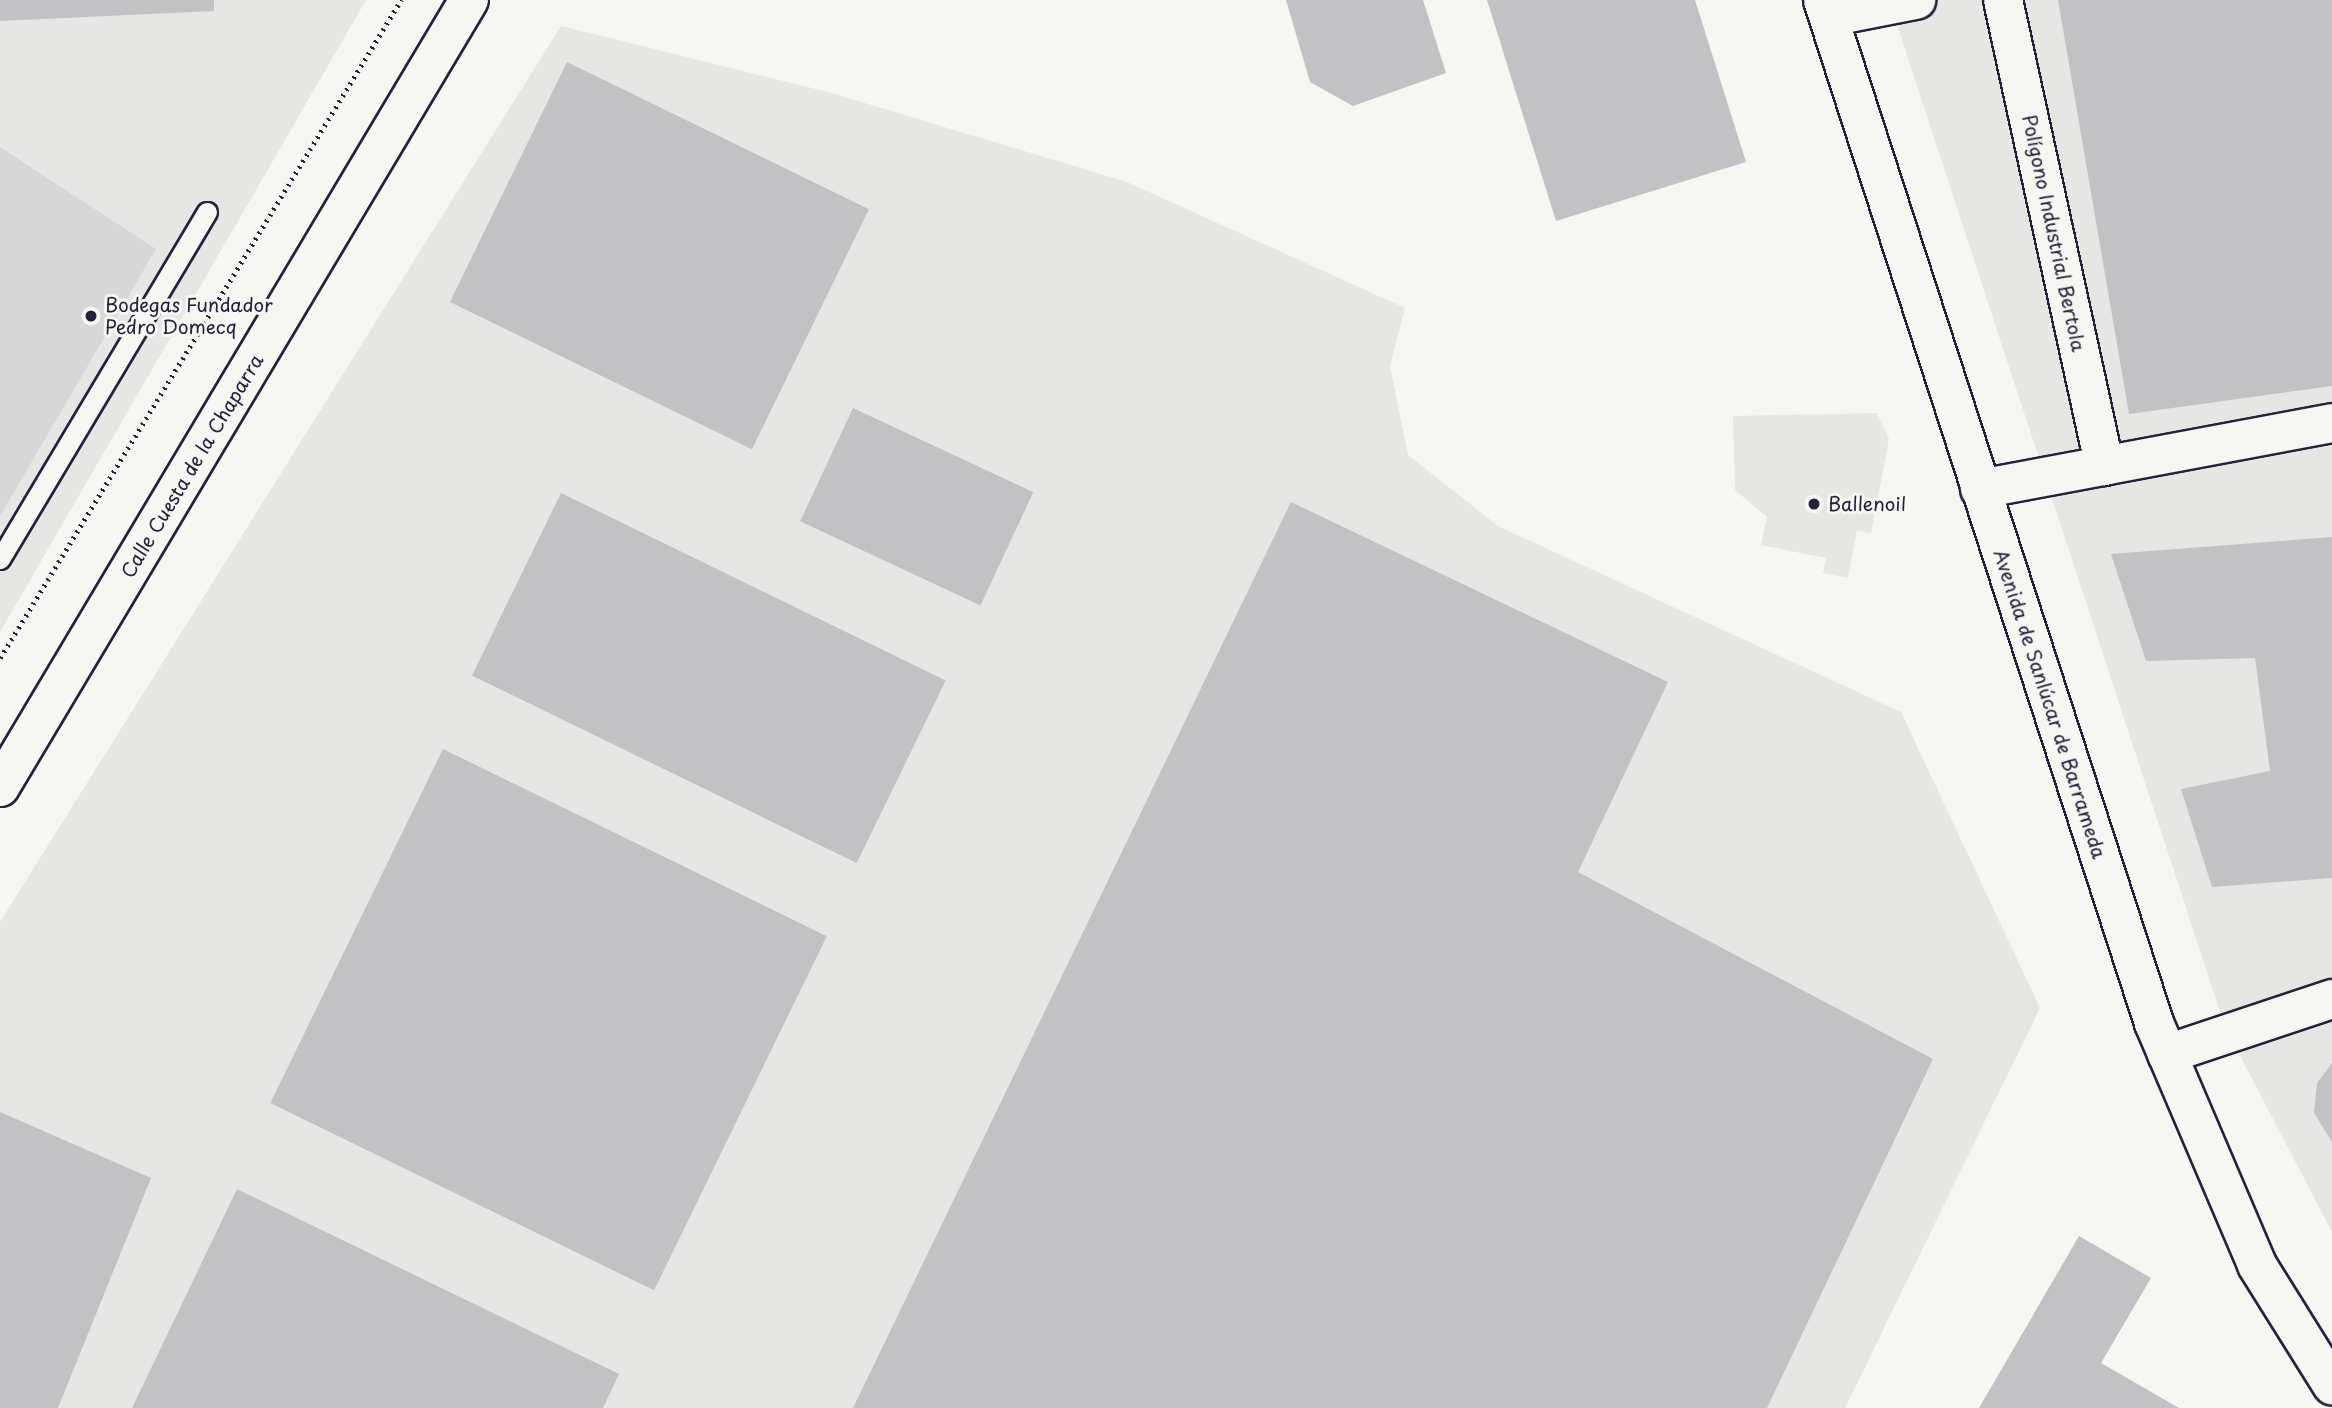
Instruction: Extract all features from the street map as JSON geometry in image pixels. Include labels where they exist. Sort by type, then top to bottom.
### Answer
[{"type":"main road","name":"Calle Cuesta de la Chaparra","points":[[0,788],[469,0]]},
{"type":"main road","points":[[1826,9],[1916,0]]},
{"type":"main road","name":"Polígono Industrial Bertola","points":[[2003,0],[2105,466]]},
{"type":"main road","name":"Avenida de Sanlúcar de Barrameda","points":[[1826,9],[1980,489],[2168,1054],[2257,1265],[2332,1385]]},
{"type":"main road","points":[[1980,489],[2332,423]]},
{"type":"main road","points":[[2168,1054],[2332,999]]},
{"type":"lane","points":[[0,559],[207,212]]},
{"type":"path","points":[[0,658],[401,0]]},
{"type":"shaded area","name":"Bodegas Fundador Pedro Domecq","points":[[0,0],[366,0],[0,632]]},
{"type":"shaded area","points":[[1889,0],[2332,0],[2332,1232],[2225,1027]]},
{"type":"shaded area","points":[[561,26],[828,92],[1127,182],[1405,308],[1390,366],[1408,455],[1498,526],[1901,712],[2040,1008],[1845,1408],[0,1408],[0,922]]},
{"type":"shaded area","points":[[0,147],[156,249],[0,516]]},
{"type":"shaded area","name":"Ballenoil","points":[[1877,413],[1889,439],[1871,533],[1857,531],[1848,578],[1823,573],[1826,558],[1761,545],[1767,517],[1735,490],[1733,416]]},
{"type":"building","points":[[0,0],[214,0],[214,11],[0,21]]},
{"type":"building","points":[[1286,0],[1423,0],[1446,73],[1353,106],[1310,82]]},
{"type":"building","points":[[1487,0],[1695,0],[1746,162],[1556,221]]},
{"type":"building","points":[[2058,0],[2332,0],[2332,386],[2129,414]]},
{"type":"building","points":[[567,62],[869,209],[752,449],[450,302]]},
{"type":"building","points":[[853,408],[1033,492],[981,605],[800,521]]},
{"type":"building","points":[[561,493],[946,681],[857,863],[472,675]]},
{"type":"building","points":[[1291,502],[1668,682],[1578,872],[1933,1059],[1767,1408],[853,1408]]},
{"type":"building","points":[[2332,537],[2332,878],[2212,887],[2181,789],[2270,771],[2255,658],[2146,661],[2111,554]]},
{"type":"building","points":[[443,749],[827,936],[654,1290],[270,1103]]},
{"type":"building","points":[[2332,1063],[2332,1142],[2314,1113],[2317,1083]]},
{"type":"building","points":[[0,1112],[151,1178],[58,1408],[0,1408]]},
{"type":"building","points":[[237,1189],[619,1374],[603,1408],[132,1408]]},
{"type":"building","points":[[2079,1236],[2151,1278],[2101,1363],[2179,1408],[1979,1408]]},
{"type":"place","name":"Bodegas Fundador Pedro Domecq","points":[[91,316]]},
{"type":"place","name":"Ballenoil","points":[[1814,504]]}]
